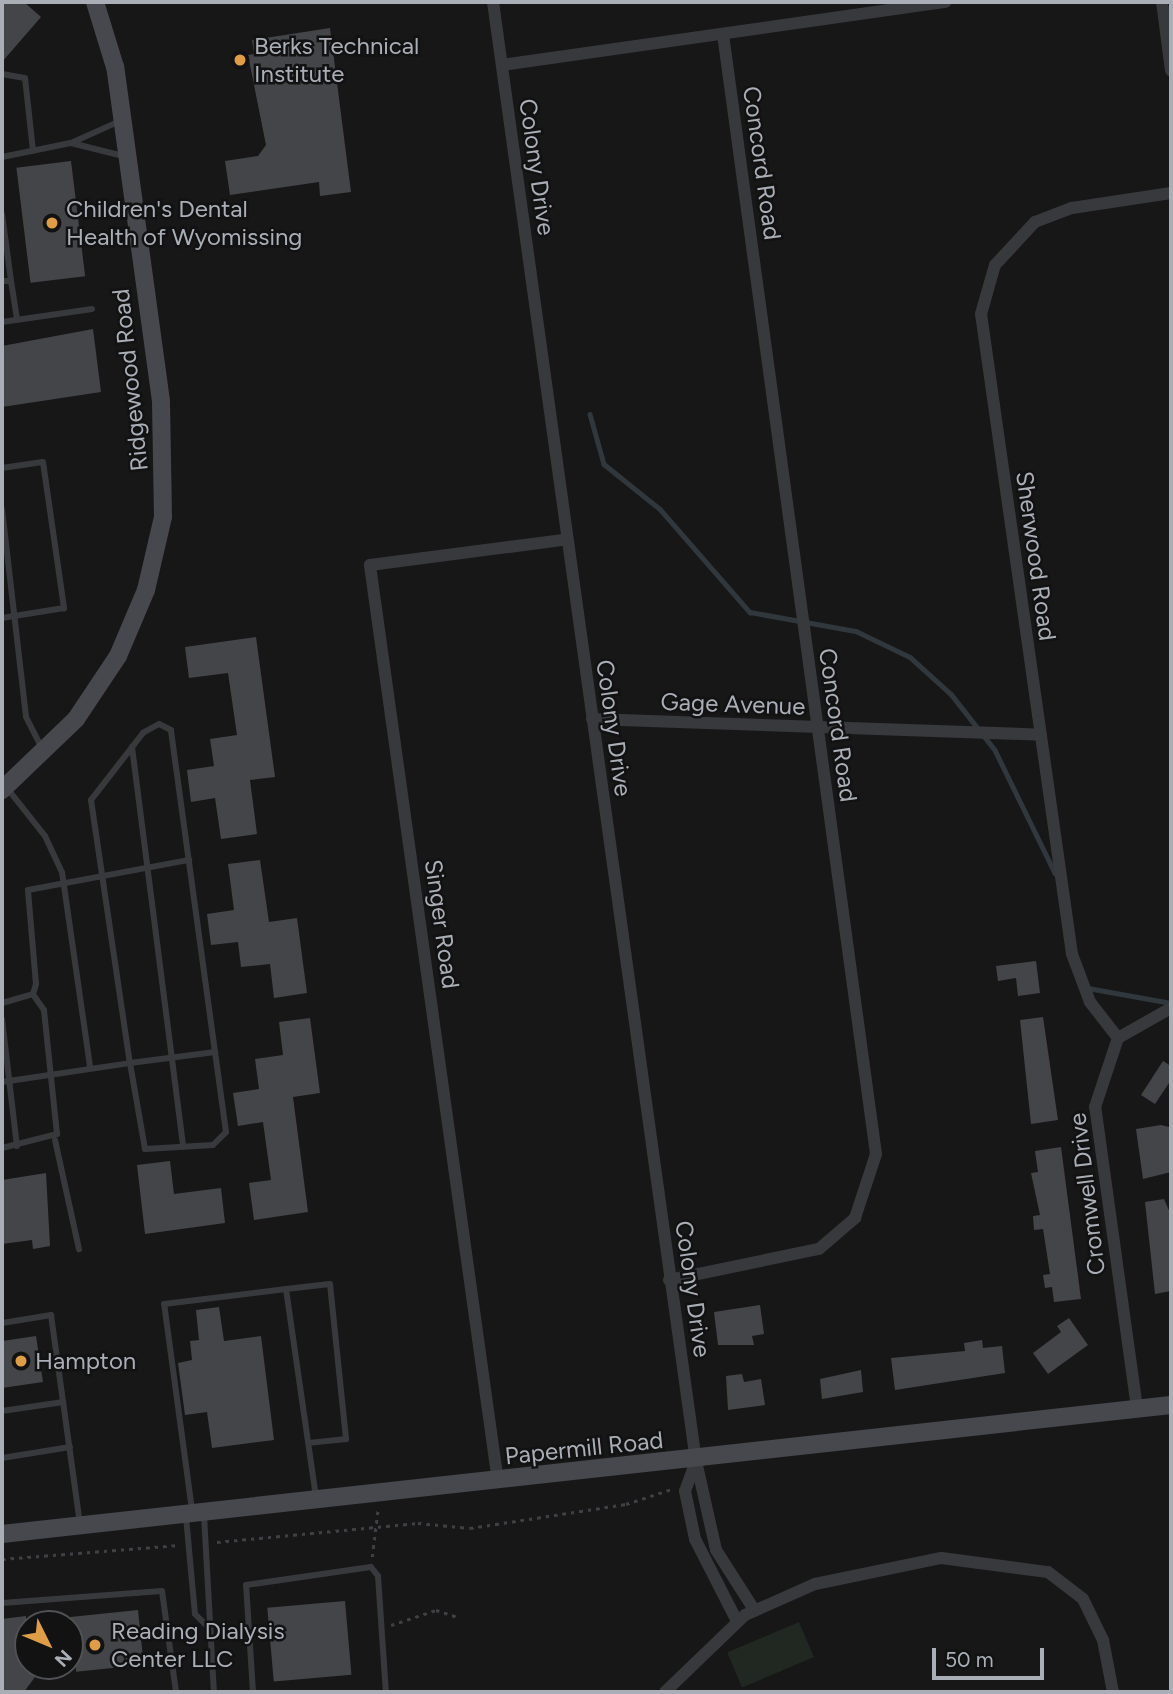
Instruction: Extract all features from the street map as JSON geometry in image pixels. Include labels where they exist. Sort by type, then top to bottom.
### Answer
[{"type":"main road","name":"Ridgewood Road","points":[[4,788],[45,753],[118,656],[146,590],[163,517],[167,454],[111,46],[95,2]]},
{"type":"main road","name":"Papermill Road","points":[[2,1534],[194,1517],[1171,1405]]},
{"type":"street","name":"Colony Drive","points":[[493,2],[564,540],[593,690],[592,719],[696,1461],[716,1550],[755,1611]]},
{"type":"street","points":[[502,65],[946,2]]},
{"type":"street","points":[[1162,2],[1171,70]]},
{"type":"street","name":"Concord Road","points":[[669,1280],[820,1249],[855,1218],[871,1183],[873,1121],[723,34]]},
{"type":"street","name":"Sherwood Road","points":[[1118,1038],[1090,1002],[1072,954],[984,345],[986,290],[1007,246],[1035,222],[1072,208],[1171,193]]},
{"type":"street","name":"Singer Road","points":[[498,1482],[370,565],[564,540]]},
{"type":"street","name":"Gage Avenue","points":[[592,719],[1041,736]]},
{"type":"street","points":[[1118,1038],[1171,1008]]},
{"type":"street","name":"Cromwell Drive","points":[[1118,1038],[1095,1107],[1137,1408]]},
{"type":"street","name":"Colony Drive","points":[[685,1491],[696,1461]]},
{"type":"street","points":[[685,1491],[708,1574],[737,1621]]},
{"type":"street","points":[[665,1692],[737,1621],[755,1611],[815,1584],[941,1558],[1048,1572],[1083,1599],[1103,1640],[1113,1692]]},
{"type":"lane","points":[[2,74],[25,78],[33,151]]},
{"type":"lane","points":[[2,157],[71,143],[122,120]]},
{"type":"lane","points":[[71,143],[127,157]]},
{"type":"lane","points":[[2,214],[17,320]]},
{"type":"lane","points":[[2,281],[11,281]]},
{"type":"lane","points":[[2,322],[92,309]]},
{"type":"lane","points":[[2,468],[43,462],[64,608],[2,618]]},
{"type":"lane","points":[[2,509],[26,717],[45,753]]},
{"type":"lane","points":[[159,724],[171,730],[189,860],[226,1132],[213,1145],[145,1149],[91,800],[132,747],[159,724]]},
{"type":"lane","points":[[132,747],[168,1058],[183,1147]]},
{"type":"lane","points":[[4,788],[53,849],[63,883],[90,1067]]},
{"type":"lane","points":[[79,1249],[55,1140],[44,1010],[33,994],[28,890],[189,860]]},
{"type":"lane","points":[[2,1003],[33,994]]},
{"type":"lane","points":[[2,1019],[6,1081],[17,1146]]},
{"type":"lane","points":[[6,1081],[90,1067],[215,1052]]},
{"type":"lane","points":[[2,1148],[55,1140]]},
{"type":"lane","points":[[214,1692],[194,1517],[164,1304],[330,1284],[346,1439],[309,1443]]},
{"type":"lane","points":[[286,1289],[317,1503]]},
{"type":"lane","points":[[2,1323],[51,1315],[81,1528]]},
{"type":"lane","points":[[2,1410],[63,1402]]},
{"type":"lane","points":[[2,1458],[70,1447]]},
{"type":"lane","points":[[194,1517],[195,1614],[206,1625]]},
{"type":"lane","points":[[253,1692],[246,1585],[371,1567],[378,1576],[386,1692]]},
{"type":"lane","points":[[2,1603],[162,1591],[176,1692]]},
{"type":"path","points":[[418,1522],[470,1528],[685,1491]]},
{"type":"path","points":[[371,1567],[379,1496]]},
{"type":"path","points":[[383,1628],[436,1610],[460,1618]]},
{"type":"shaded area","points":[[799,1622],[814,1657],[742,1687],[727,1652]]},
{"type":"building","points":[[2,2],[24,2],[41,17],[2,62]]},
{"type":"building","points":[[330,28],[351,192],[320,196],[319,182],[230,195],[225,161],[258,156],[266,145],[248,55],[254,54],[252,40]]},
{"type":"building","name":"Children's Dental Health of Wyomissing","points":[[71,161],[85,276],[31,283],[16,168]]},
{"type":"building","points":[[93,329],[101,392],[2,407],[2,346]]},
{"type":"building","points":[[256,637],[275,777],[250,780],[257,834],[221,839],[215,798],[191,802],[187,770],[214,766],[210,739],[237,735],[228,673],[189,678],[185,647]]},
{"type":"building","points":[[260,860],[269,922],[297,918],[307,993],[274,998],[270,964],[241,967],[238,942],[211,945],[207,914],[234,910],[228,864]]},
{"type":"building","points":[[1036,961],[1040,993],[1018,996],[1016,978],[998,981],[996,966]]},
{"type":"building","points":[[1043,1017],[1058,1120],[1031,1124],[1020,1020]]},
{"type":"building","points":[[310,1018],[320,1093],[293,1097],[308,1212],[254,1220],[249,1183],[271,1180],[263,1122],[238,1126],[233,1093],[259,1089],[255,1059],[283,1055],[279,1022]]},
{"type":"building","points":[[1163,1061],[1171,1066],[1171,1080],[1155,1104],[1141,1095]]},
{"type":"building","points":[[1161,1125],[1169,1127],[1171,1172],[1143,1179],[1136,1129]]},
{"type":"building","points":[[1061,1147],[1081,1299],[1054,1302],[1052,1287],[1045,1288],[1043,1275],[1050,1274],[1043,1229],[1034,1230],[1033,1216],[1040,1215],[1031,1173],[1038,1172],[1035,1151]]},
{"type":"building","points":[[170,1161],[174,1194],[221,1188],[225,1223],[145,1234],[137,1165]]},
{"type":"building","points":[[46,1173],[50,1246],[33,1249],[32,1240],[2,1244],[2,1180]]},
{"type":"building","points":[[1164,1199],[1171,1215],[1171,1291],[1155,1294],[1145,1202]]},
{"type":"building","points":[[760,1305],[764,1334],[752,1336],[754,1345],[718,1345],[714,1312]]},
{"type":"building","points":[[219,1307],[224,1341],[261,1336],[274,1440],[212,1448],[207,1412],[185,1415],[178,1363],[192,1360],[190,1341],[199,1340],[196,1310]]},
{"type":"building","points":[[1069,1318],[1088,1345],[1048,1374],[1033,1353],[1061,1332],[1057,1326]]},
{"type":"building","name":"Hampton","points":[[36,1336],[43,1382],[2,1388],[2,1341]]},
{"type":"building","points":[[982,1340],[983,1348],[1002,1346],[1005,1373],[895,1390],[891,1358],[965,1351],[964,1343]]},
{"type":"building","points":[[861,1370],[863,1392],[822,1399],[820,1379]]},
{"type":"building","points":[[742,1374],[744,1382],[761,1379],[765,1405],[728,1410],[726,1376]]},
{"type":"building","points":[[345,1601],[351,1675],[274,1682],[267,1608]]},
{"type":"building","points":[[138,1610],[144,1665],[84,1671],[84,1616]]},
{"type":"building","points":[[14,1618],[14,1680],[33,1680],[24,1692],[2,1692],[2,1619]]},
{"type":"waterway","points":[[590,414],[604,464],[660,509],[750,612],[856,631],[910,657],[951,694],[995,750],[1055,873]]},
{"type":"waterway","points":[[1088,988],[1171,1003]]},
{"type":"place","name":"Berks Technical Institute","points":[[240,60]]},
{"type":"place","name":"Children's Dental Health of Wyomissing","points":[[52,223]]},
{"type":"place","name":"Hampton","points":[[21,1361]]},
{"type":"place","name":"Reading Dialysis Center LLC","points":[[95,1645]]}]
